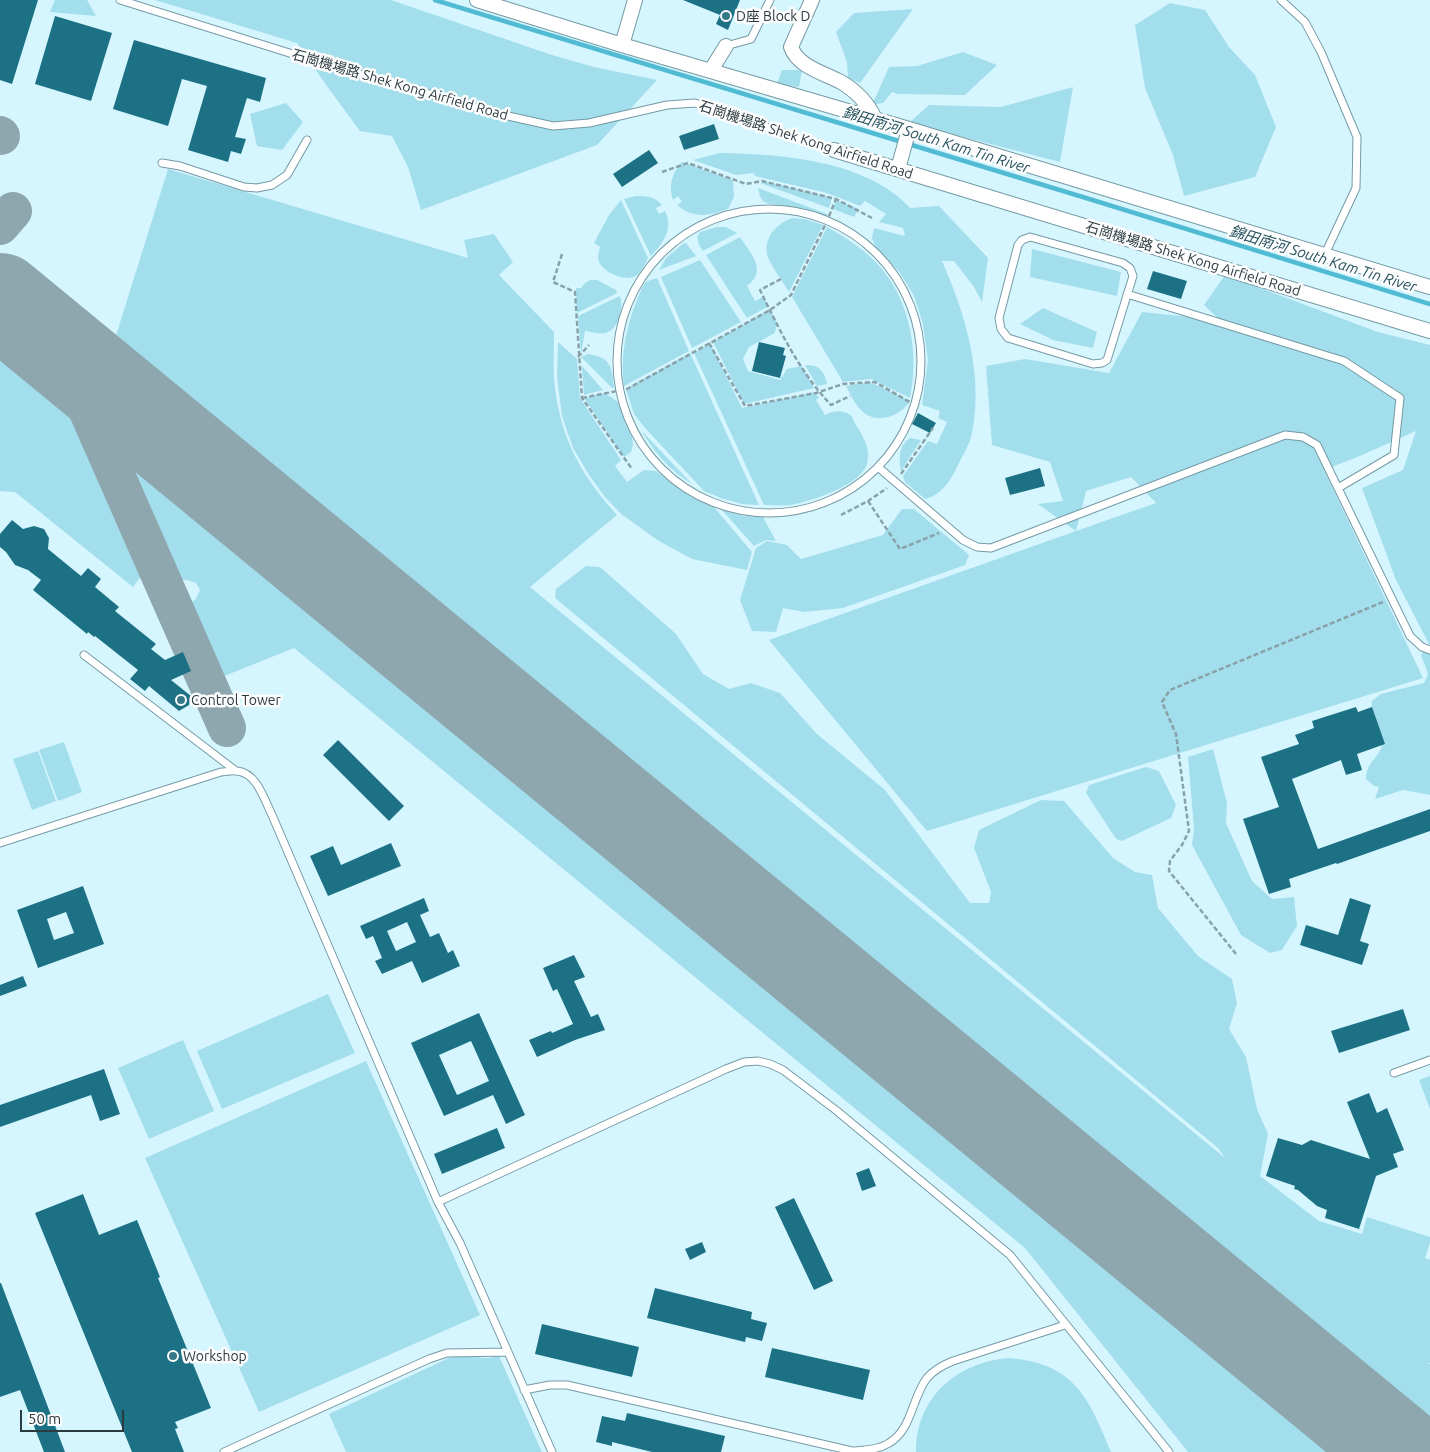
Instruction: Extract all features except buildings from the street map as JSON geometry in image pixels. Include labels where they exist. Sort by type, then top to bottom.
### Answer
[{"type":"street","points":[[477,0],[1430,287]]},
{"type":"street","points":[[622,45],[635,0]]},
{"type":"street","points":[[812,0],[791,47],[793,53],[798,60],[842,83],[858,94],[875,119]]},
{"type":"street","points":[[712,70],[726,46]]},
{"type":"street","points":[[898,169],[909,129]]},
{"type":"street","name":"石崗機場路 Shek Kong Airfield Road","points":[[834,150],[1430,331]]},
{"type":"lane","name":"石崗機場路 Shek Kong Airfield Road","points":[[120,0],[315,61],[499,114],[553,126],[589,123],[667,104],[695,103],[834,150]]},
{"type":"lane","points":[[726,46],[751,39],[770,0]]},
{"type":"lane","points":[[1282,0],[1305,22],[1321,52],[1357,137],[1356,188],[1325,254]]},
{"type":"lane","points":[[162,164],[180,166],[244,187],[257,188],[272,185],[287,175],[307,140]]},
{"type":"lane","points":[[746,211],[785,211],[812,216],[846,230],[875,253],[893,274],[907,298],[919,332],[921,350],[919,387],[915,405],[900,438],[878,467],[850,490],[816,505],[780,512],[744,510],[726,506],[692,492],[670,476],[650,456],[631,425],[620,390],[617,354],[619,335],[629,300],[648,269],[673,243],[705,224],[722,217],[746,211]]},
{"type":"lane","points":[[1030,237],[1123,262],[1130,268],[1133,276],[1128,294],[1107,360],[1102,363],[1093,364],[1008,338],[1001,329],[999,318],[1018,245],[1022,240],[1030,237]]},
{"type":"lane","points":[[1128,294],[1344,361],[1400,398],[1394,455],[1338,488]]},
{"type":"lane","points":[[878,467],[963,540],[977,547],[991,548],[1285,435],[1303,437],[1317,445],[1410,636],[1422,648],[1430,650]]},
{"type":"lane","points":[[84,655],[236,771]]},
{"type":"lane","points":[[0,842],[221,772],[236,771],[246,774],[256,783],[272,815],[438,1202],[460,1243],[552,1452]]},
{"type":"lane","points":[[1394,1073],[1430,1060]]},
{"type":"lane","points":[[438,1202],[726,1069],[744,1062],[764,1062],[783,1070],[809,1089],[1010,1254],[1169,1452]]},
{"type":"lane","points":[[524,1390],[550,1385],[567,1385],[852,1451],[881,1447],[897,1437],[905,1424],[919,1391],[927,1378],[936,1369],[952,1361],[1066,1325]]},
{"type":"lane","points":[[224,1452],[429,1359],[448,1353],[508,1352]]},
{"type":"path","points":[[662,172],[688,162],[746,184],[762,180],[836,199],[872,218]]},
{"type":"path","points":[[582,398],[628,389],[770,310],[791,296],[836,199]]},
{"type":"path","points":[[562,254],[553,282],[575,292],[582,398],[632,469]]},
{"type":"path","points":[[781,279],[760,290],[790,350],[817,390],[831,405],[850,396]]},
{"type":"path","points":[[710,343],[745,406],[816,393],[843,384],[875,382],[915,405]]},
{"type":"path","points":[[578,357],[589,345]]},
{"type":"path","points":[[868,501],[900,548],[950,528]]},
{"type":"path","points":[[1236,954],[1169,871],[1170,861],[1182,846],[1189,831],[1176,734],[1162,702],[1170,690],[1392,598]]},
{"type":"shaded area","points":[[55,0],[87,0],[96,16],[50,12]]},
{"type":"shaded area","points":[[155,0],[391,0],[552,55],[594,67],[657,80],[597,145],[421,210],[408,167],[392,136],[360,131],[297,43]]},
{"type":"shaded area","points":[[1170,3],[1205,10],[1229,47],[1255,75],[1276,127],[1255,177],[1184,196],[1173,155],[1145,88],[1135,25]]},
{"type":"shaded area","points":[[913,9],[860,83],[848,78],[847,62],[836,32],[854,13]]},
{"type":"shaded area","points":[[963,52],[997,65],[965,95],[898,94],[892,92],[883,103],[872,105],[889,67],[917,66]]},
{"type":"shaded area","points":[[782,70],[802,70],[799,87],[777,84]]},
{"type":"shaded area","points":[[1073,87],[1060,162],[909,123],[929,105],[1001,107]]},
{"type":"shaded area","points":[[286,103],[303,122],[282,150],[257,146],[250,114]]},
{"type":"shaded area","points":[[720,153],[795,158],[847,170],[871,179],[892,192],[910,208],[939,206],[988,258],[982,302],[974,287],[954,261],[942,261],[965,323],[974,367],[976,389],[975,411],[970,441],[949,481],[936,494],[925,499],[905,482],[903,476],[928,441],[937,444],[947,422],[938,418],[940,411],[922,405],[928,360],[923,324],[914,296],[900,273],[876,248],[872,238],[874,228],[905,236],[903,228],[879,222],[886,214],[865,201],[860,206],[827,193],[755,176],[754,173],[736,175],[693,160]]},
{"type":"shaded area","points":[[682,162],[733,180],[734,197],[728,209],[702,215],[689,213],[677,205],[682,202],[678,196],[673,200],[671,184],[673,175]]},
{"type":"shaded area","points":[[168,169],[468,258],[464,240],[494,234],[513,262],[499,275],[554,332],[554,379],[566,436],[592,484],[617,515],[530,587],[1225,1158],[1218,1148],[555,598],[556,589],[586,566],[600,567],[676,634],[703,674],[729,689],[751,683],[780,693],[817,734],[885,790],[970,903],[989,903],[991,892],[974,848],[979,830],[1041,800],[1064,801],[1113,858],[1135,872],[1152,875],[1158,908],[1198,956],[1232,979],[1237,1003],[1229,1029],[1246,1057],[1257,1109],[1268,1134],[1260,1176],[1319,1221],[1362,1234],[1367,1217],[1430,1237],[1425,1258],[1430,1260],[1430,1363],[1428,1363],[1430,1364],[1430,1424],[114,342]]},
{"type":"shaded area","points":[[768,182],[832,198],[829,208],[760,183]]},
{"type":"shaded area","points":[[758,188],[827,214],[827,216],[801,208],[764,202],[760,197]]},
{"type":"shaded area","points":[[647,196],[656,200],[662,205],[656,208],[659,214],[665,211],[667,218],[668,230],[666,235],[660,246],[651,256],[624,199]]},
{"type":"shaded area","points":[[621,200],[648,258],[637,275],[628,278],[616,276],[602,266],[598,258],[600,247],[594,243],[609,215]]},
{"type":"shaded area","points":[[836,200],[859,209],[854,217],[833,209]]},
{"type":"shaded area","points":[[792,218],[805,219],[823,225],[789,292],[770,262],[767,247],[773,231],[782,223]]},
{"type":"shaded area","points":[[717,227],[726,227],[737,233],[703,251],[697,237],[700,232]]},
{"type":"shaded area","points":[[827,227],[870,256],[892,283],[900,298],[906,314],[913,347],[913,381],[910,398],[871,379],[843,382],[792,297]]},
{"type":"shaded area","points":[[740,237],[753,256],[757,268],[753,280],[747,286],[755,301],[763,297],[769,306],[747,318],[706,255]]},
{"type":"shaded area","points":[[684,243],[696,256],[659,270],[666,258]]},
{"type":"shaded area","points":[[1032,249],[1121,272],[1117,296],[1030,277]]},
{"type":"shaded area","points":[[700,260],[741,322],[692,348],[661,277]]},
{"type":"shaded area","points":[[1225,275],[1378,332],[1430,345],[1430,646],[1396,580],[1362,488],[1403,470],[1416,431],[1324,470],[1423,678],[927,831],[769,640],[1076,531],[1038,504],[1063,501],[1050,462],[992,445],[986,366],[1025,359],[1109,373],[1142,312],[1220,320],[1204,305]],"holes":[[[1131,477],[1156,503],[1076,531],[1086,491]]]},
{"type":"shaded area","points":[[657,278],[689,351],[624,386],[623,353],[630,321],[643,286],[647,281]]},
{"type":"shaded area","points":[[590,280],[597,280],[616,290],[617,293],[577,313],[576,288],[581,288]]},
{"type":"shaded area","points":[[620,296],[621,312],[614,328],[605,333],[585,331],[581,354],[578,316]]},
{"type":"shaded area","points":[[1043,308],[1097,332],[1093,348],[1053,340],[1020,324]]},
{"type":"shaded area","points":[[770,309],[777,323],[775,333],[749,347],[743,359],[748,371],[780,380],[787,369],[802,366],[814,388],[744,404],[713,342]]},
{"type":"shaded area","points":[[558,342],[577,359],[580,398],[621,460],[615,466],[627,482],[644,470],[656,471],[690,496],[713,506],[752,552],[747,570],[692,559],[659,541],[621,514],[605,497],[573,448],[562,416],[557,377]]},
{"type":"shaded area","points":[[710,343],[742,408],[815,392],[819,398],[816,400],[825,415],[838,411],[850,415],[862,434],[867,448],[868,459],[863,472],[845,486],[810,500],[791,505],[764,505],[694,353]]},
{"type":"shaded area","points":[[0,345],[77,409],[148,567],[133,587],[15,492],[0,491]]},
{"type":"shaded area","points":[[690,353],[759,505],[742,504],[704,491],[634,414],[626,389]]},
{"type":"shaded area","points":[[588,354],[596,355],[609,364],[614,388],[581,357]]},
{"type":"shaded area","points":[[805,365],[820,369],[825,375],[827,384],[817,386]]},
{"type":"shaded area","points":[[582,366],[603,390],[584,395]]},
{"type":"shaded area","points":[[870,382],[910,401],[906,407],[894,415],[880,418],[866,414],[856,404],[846,386]]},
{"type":"shaded area","points":[[605,393],[618,402],[632,435],[633,445],[631,452],[624,457],[584,398]]},
{"type":"shaded area","points":[[105,430],[1347,1452],[1188,1452],[1025,1248],[294,648],[217,679],[183,608],[196,599],[200,590],[196,583],[172,579]]},
{"type":"shaded area","points":[[641,430],[692,484],[676,473],[663,460]]},
{"type":"shaded area","points":[[910,438],[921,440],[901,471],[901,449]]},
{"type":"shaded area","points":[[902,509],[914,509],[969,555],[965,565],[843,608],[804,612],[783,608],[776,632],[752,631],[740,600],[756,548],[767,541],[787,545],[801,559],[883,535]]},
{"type":"shaded area","points":[[722,510],[743,516],[763,517],[776,541],[766,540],[754,546]]},
{"type":"shaded area","points":[[1424,651],[1430,653],[1430,795],[1403,790],[1375,799],[1379,787],[1374,786],[1366,779],[1368,768],[1380,752],[1382,738],[1372,713],[1372,701],[1381,694],[1424,683],[1428,674],[1421,655]]},
{"type":"shaded area","points":[[64,742],[82,792],[58,801],[39,750]]},
{"type":"shaded area","points":[[1213,749],[1227,803],[1226,823],[1252,881],[1272,899],[1294,897],[1297,926],[1282,950],[1270,953],[1241,935],[1192,845],[1194,829],[1188,757]]},
{"type":"shaded area","points":[[38,751],[56,801],[32,810],[13,759]]},
{"type":"shaded area","points":[[1146,767],[1159,771],[1176,805],[1171,818],[1122,841],[1116,839],[1086,793],[1089,785]]},
{"type":"shaded area","points":[[328,994],[355,1053],[222,1109],[197,1051]]},
{"type":"shaded area","points":[[183,1040],[214,1111],[149,1139],[118,1068]]},
{"type":"shaded area","points":[[366,1061],[480,1315],[259,1412],[145,1158]]},
{"type":"shaded area","points":[[1430,1076],[1430,1109],[1419,1080]]},
{"type":"shaded area","points":[[453,1356],[488,1358],[499,1356],[542,1452],[346,1452],[329,1414]]},
{"type":"shaded area","points":[[1009,1358],[1031,1361],[1049,1367],[1064,1376],[1076,1387],[1095,1415],[1111,1452],[916,1452],[918,1432],[923,1415],[932,1399],[943,1386],[957,1375],[973,1367],[990,1361]]},
{"type":"waterway","name":"錦田南河 South Kam Tin River","points":[[435,0],[1430,304]]},
{"type":"taxiway","points":[[0,226],[13,211]]},
{"type":"taxiway","points":[[61,350],[227,728]]},
{"type":"runway","points":[[0,300],[1400,1452]]},
{"type":"place","name":"D座 Block D","points":[[726,16]]},
{"type":"place","name":"Control Tower","points":[[181,700]]},
{"type":"place","name":"Workshop","points":[[173,1356]]}]
